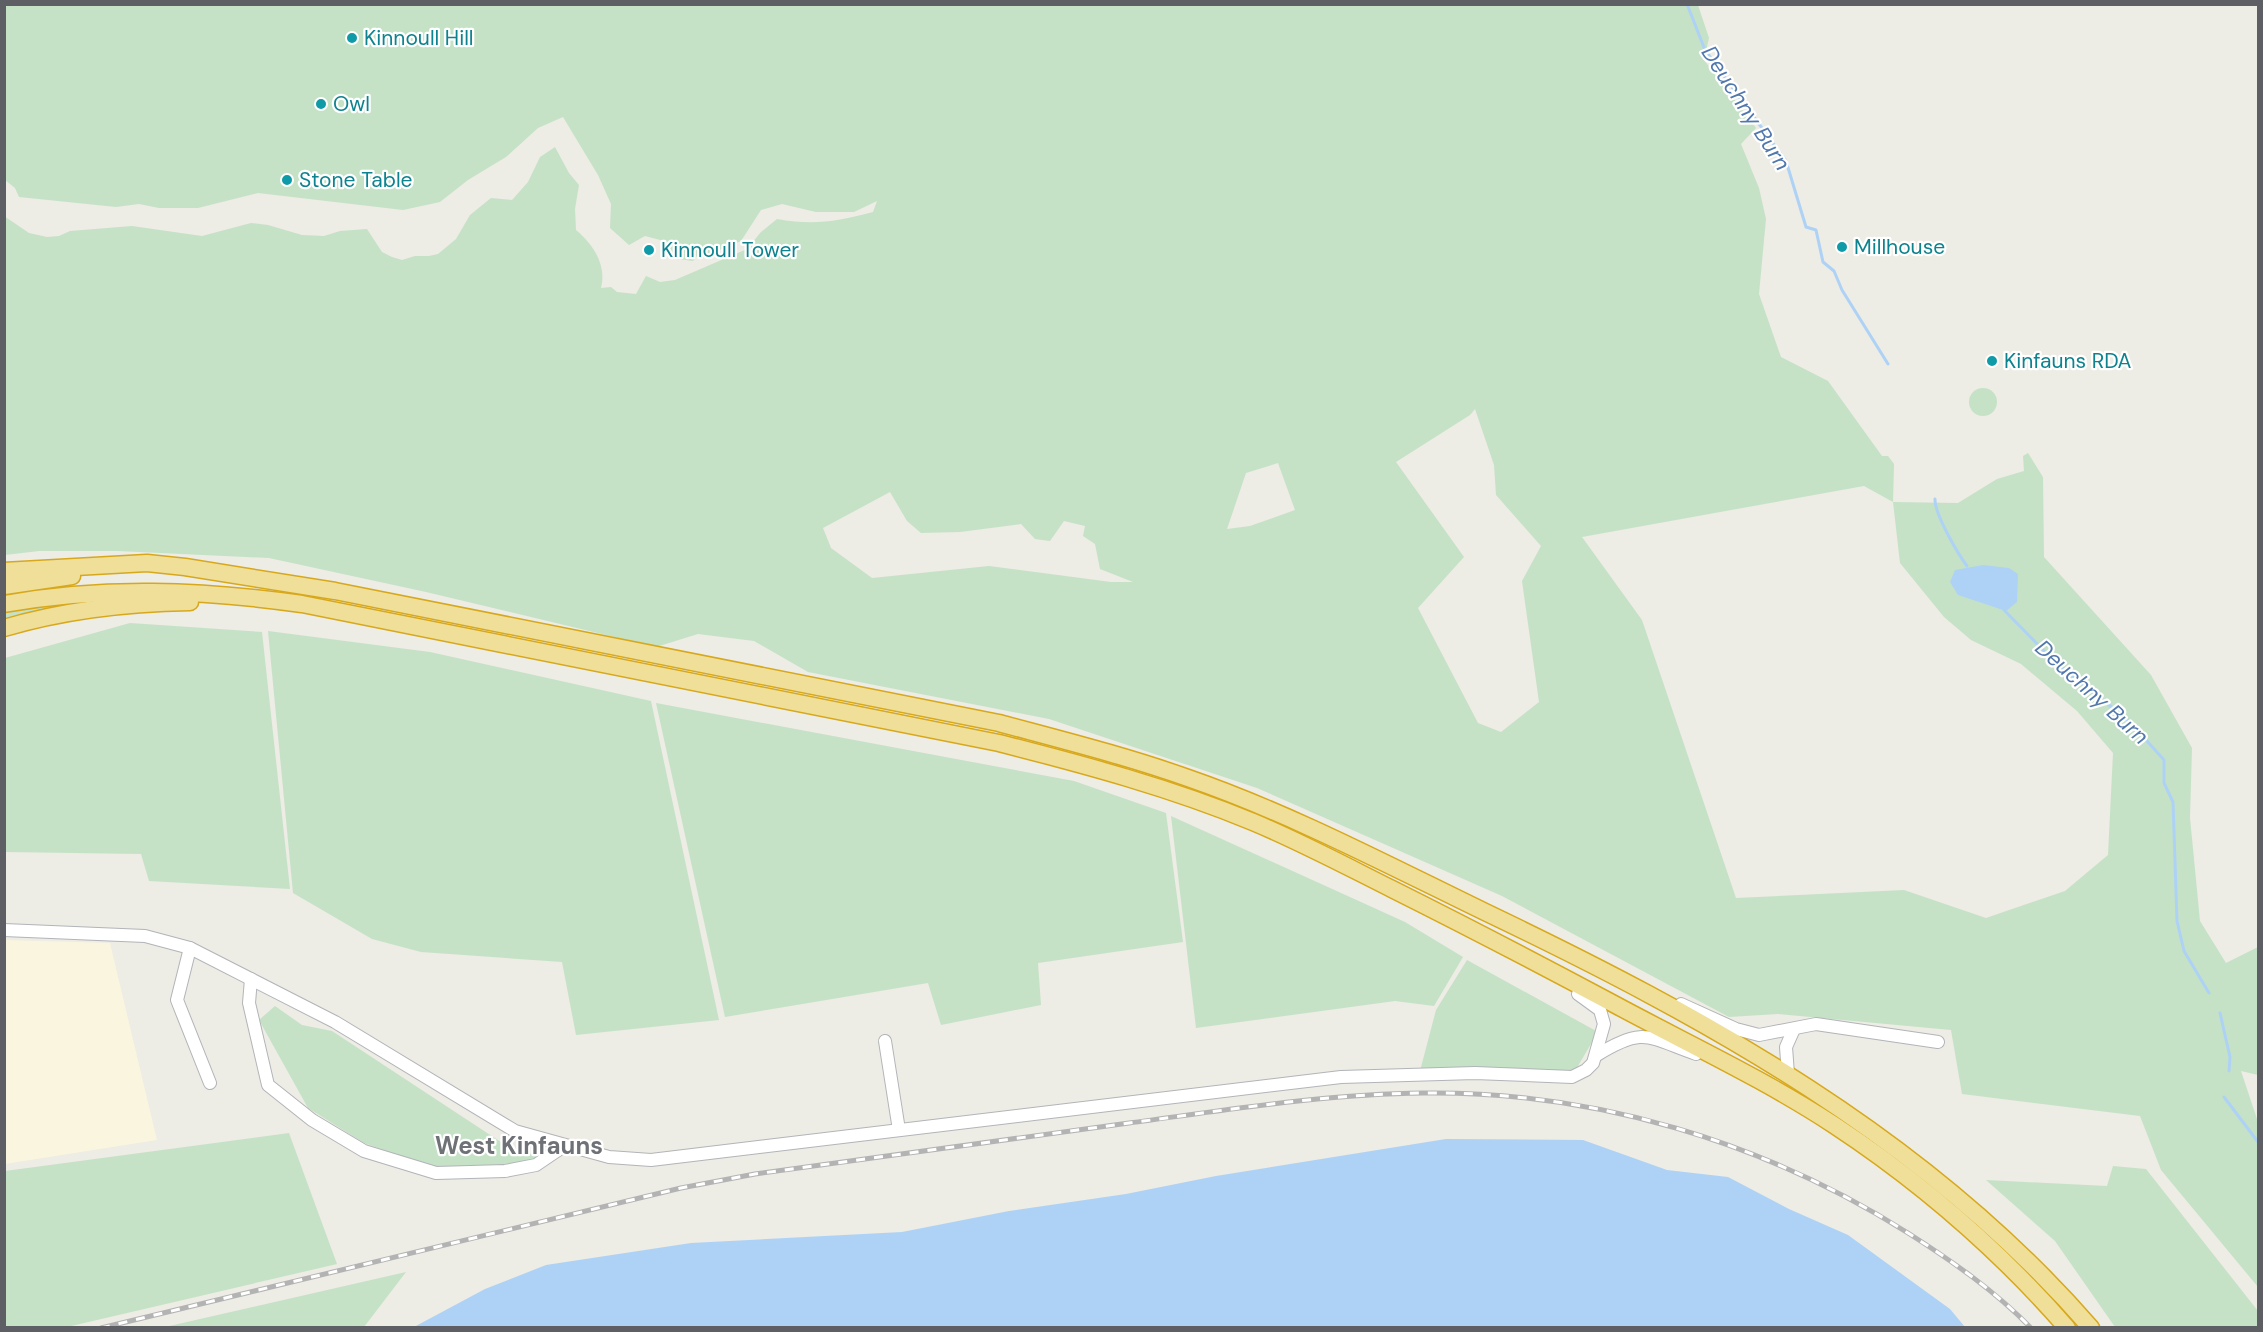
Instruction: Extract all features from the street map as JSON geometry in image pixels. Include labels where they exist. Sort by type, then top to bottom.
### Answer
[{"type":"highway","points":[[4,571],[147,563],[357,595],[999,723],[1105,751],[1189,778],[1264,808],[1532,934],[1788,1074],[1955,1192],[2050,1281],[2091,1328]]},
{"type":"highway","points":[[4,586],[110,573],[197,573],[261,579]]},
{"type":"highway","points":[[4,604],[49,596],[161,591],[239,595],[302,604],[999,742],[1098,769],[1253,822],[1534,961],[1770,1087],[1833,1125],[1888,1163],[1944,1208],[2037,1293],[2067,1328]]},
{"type":"highway","points":[[4,628],[55,614],[150,604],[193,602],[302,604]]},
{"type":"street","points":[[4,930],[145,936],[189,948],[335,1022],[515,1131],[564,1146],[609,1156],[651,1160],[1341,1077],[1475,1073],[1572,1077],[1586,1070],[1598,1055],[1629,1037],[1645,1036],[1720,1062]]},
{"type":"street","points":[[189,948],[177,1000],[210,1083]]},
{"type":"street","points":[[1534,961],[1600,1010],[1604,1024],[1598,1055]]},
{"type":"street","points":[[251,979],[249,1003],[268,1085],[312,1120],[364,1151],[436,1173],[494,1172],[536,1165],[564,1146]]},
{"type":"street","points":[[1627,984],[1653,990],[1747,1033],[1759,1035],[1816,1024],[1938,1042]]},
{"type":"street","points":[[1788,1074],[1786,1047],[1794,1029]]},
{"type":"street","points":[[885,1041],[899,1130]]},
{"type":"shaded area","points":[[5,940],[110,943],[157,1140],[5,1164]]},
{"type":"green space","points":[[5,5],[1698,5],[1709,38],[1704,60],[1756,128],[1741,144],[1759,188],[1766,219],[1759,294],[1781,357],[1828,381],[1882,456],[1888,456],[1894,464],[1893,502],[1958,503],[1997,479],[2024,471],[2023,456],[2028,453],[2043,477],[2044,557],[2151,675],[2192,748],[2190,818],[2200,921],[2226,963],[2258,947],[2258,1075],[2241,1071],[2258,1122],[2258,1287],[2161,1170],[2140,1116],[1962,1094],[1951,1030],[1778,1014],[1729,1017],[1502,896],[1257,788],[1049,719],[808,672],[754,641],[698,634],[656,647],[426,592],[269,558],[118,551],[39,551],[5,555],[4,216],[29,233],[47,237],[59,236],[70,231],[132,226],[202,236],[251,223],[268,225],[302,235],[324,236],[340,231],[367,229],[382,252],[402,260],[415,256],[438,254],[456,239],[470,215],[491,198],[512,200],[528,182],[540,157],[555,147],[569,173],[579,185],[575,209],[576,230],[593,248],[597,256],[602,271],[601,288],[611,287],[617,292],[636,294],[646,276],[660,282],[675,280],[747,249],[761,232],[777,219],[803,222],[837,220],[873,212],[877,201],[854,212],[816,212],[782,204],[761,210],[741,241],[707,255],[697,256],[693,261],[672,258],[664,241],[645,236],[629,245],[610,228],[611,204],[598,175],[563,117],[538,128],[506,157],[468,180],[440,202],[403,210],[258,193],[198,208],[159,208],[139,204],[116,207],[19,197],[15,188],[5,180]],"holes":[[[1475,409],[1494,465],[1496,495],[1541,546],[1522,581],[1539,702],[1501,732],[1478,723],[1418,608],[1464,557],[1396,462],[1470,415]],[[1278,463],[1295,510],[1250,526],[1227,529],[1246,473]],[[1864,486],[1893,502],[1900,563],[1944,617],[1971,640],[2021,664],[2077,711],[2113,753],[2108,855],[2065,891],[1986,918],[1904,890],[1736,898],[1642,620],[1582,537]],[[890,492],[907,521],[921,533],[960,532],[1021,524],[1035,539],[1050,541],[1064,521],[1085,526],[1083,536],[1095,544],[1100,569],[1133,582],[1111,582],[989,566],[872,578],[831,548],[823,528]]]},
{"type":"green space","points":[[1983,388],[1993,392],[1997,402],[1993,412],[1983,416],[1973,412],[1969,402],[1973,392]]},
{"type":"green space","points":[[52,600],[101,601],[5,625],[5,612]]},
{"type":"green space","points":[[130,623],[262,632],[290,889],[149,881],[141,854],[5,852],[5,658]]},
{"type":"green space","points":[[268,631],[430,652],[651,701],[719,1020],[576,1035],[562,962],[421,952],[372,939],[293,893]]},
{"type":"green space","points":[[656,703],[1074,781],[1166,813],[1183,942],[1038,963],[1041,1005],[941,1025],[928,983],[725,1017]]},
{"type":"green space","points":[[1171,816],[1405,922],[1463,957],[1434,1006],[1395,1001],[1196,1028]]},
{"type":"green space","points":[[1467,960],[1598,1032],[1575,1071],[1455,1067],[1420,1071],[1436,1010]]},
{"type":"green space","points":[[275,1006],[302,1025],[332,1031],[516,1152],[537,1154],[536,1160],[469,1170],[429,1166],[364,1143],[308,1108],[259,1020]]},
{"type":"green space","points":[[289,1133],[337,1264],[67,1327],[5,1327],[5,1171]]},
{"type":"green space","points":[[2113,1166],[2146,1169],[2258,1311],[2258,1327],[2115,1327],[2055,1241],[1986,1180],[2107,1186]]},
{"type":"green space","points":[[406,1272],[364,1327],[165,1327]]},
{"type":"water","points":[[1983,565],[2009,568],[2018,574],[2017,602],[2006,611],[1958,595],[1950,582],[1955,570]]},
{"type":"water","points":[[1446,1139],[1583,1140],[1667,1170],[1728,1177],[1789,1209],[1848,1235],[1950,1309],[1965,1327],[414,1327],[485,1289],[546,1265],[691,1243],[902,1232],[1009,1211],[1126,1194],[1216,1176]]},
{"type":"waterway","name":"Deuchny Burn","points":[[1687,4],[1705,50],[1786,161],[1806,227],[1816,230],[1823,262],[1834,271],[1842,290],[1888,364]]},
{"type":"waterway","points":[[1935,499],[1942,523],[1967,566]]},
{"type":"waterway","name":"Deuchny Burn","points":[[2004,610],[2052,659],[2130,722],[2164,760],[2164,783],[2173,802],[2177,921],[2184,951],[2209,993]]},
{"type":"waterway","name":"Deuchny Burn","points":[[2220,1013],[2230,1057],[2229,1071]]},
{"type":"waterway","name":"Deuchny Burn","points":[[2224,1097],[2258,1142]]},
{"type":"railway","points":[[101,1328],[681,1188],[755,1174],[1276,1104],[1350,1096],[1424,1093],[1488,1095],[1552,1101],[1614,1112],[1676,1128],[1737,1148],[1796,1172],[1908,1233],[1972,1277],[2003,1301],[2031,1328]]},
{"type":"place","name":"Kinnoull Hill","points":[[352,38]]},
{"type":"place","name":"Owl","points":[[321,104]]},
{"type":"place","name":"Stone Table","points":[[287,180]]},
{"type":"place","name":"Millhouse","points":[[1842,247]]},
{"type":"place","name":"Kinnoull Tower","points":[[649,250]]},
{"type":"place","name":"Kinfauns RDA","points":[[1992,361]]},
{"type":"district","name":"West Kinfauns","points":[[519,1145]]}]
